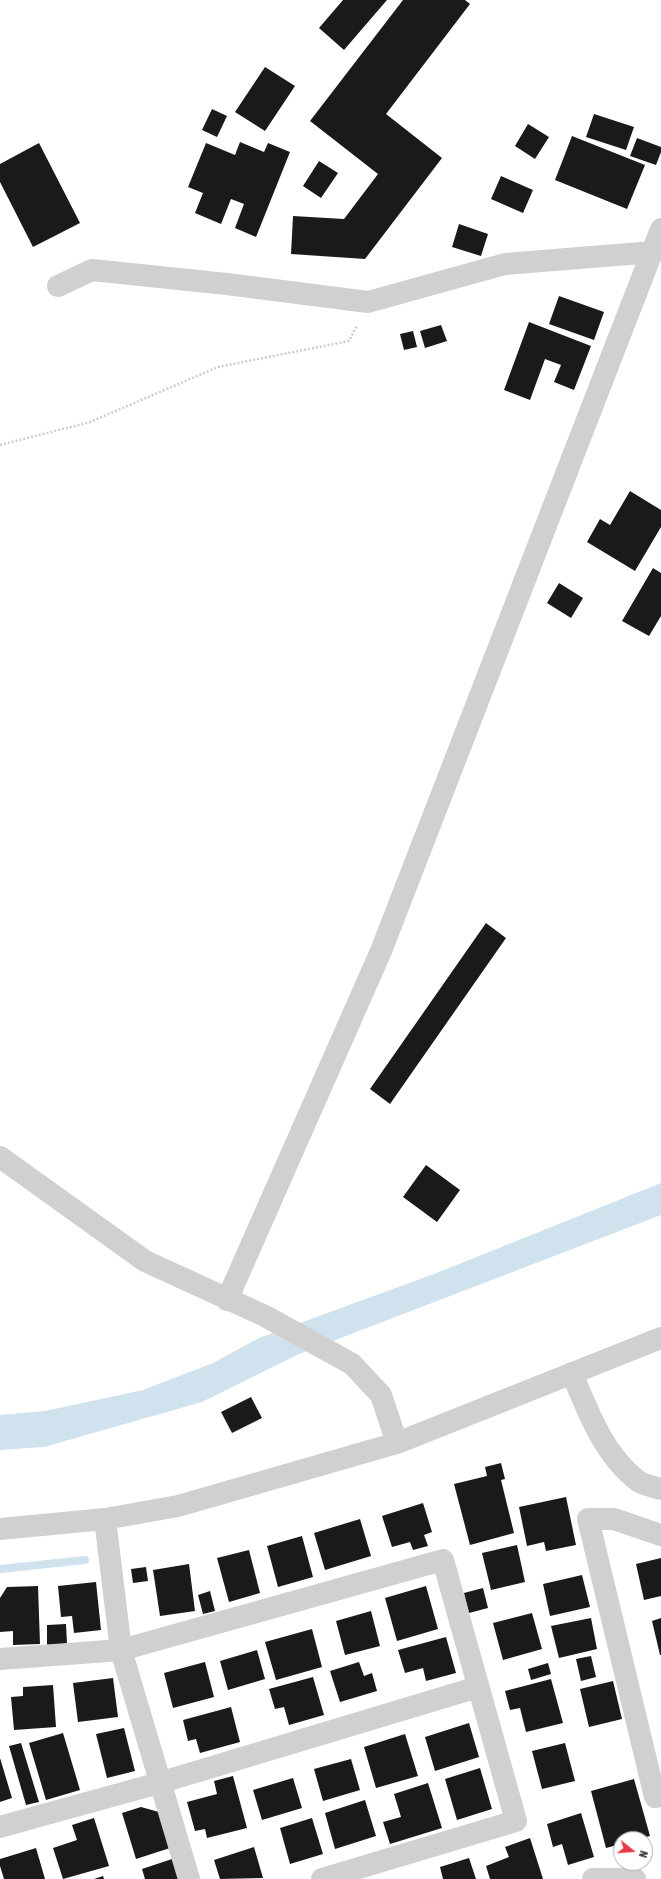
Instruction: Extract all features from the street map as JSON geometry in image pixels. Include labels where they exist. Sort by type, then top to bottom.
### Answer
[{"type":"street","points":[[58,286],[92,270],[227,284],[368,302],[505,264],[657,243],[492,660],[381,951],[227,1300]]},
{"type":"street","points":[[0,1157],[145,1261],[227,1300],[265,1316],[352,1364],[380,1395],[397,1443]]},
{"type":"street","points":[[0,1529],[105,1519],[178,1506],[397,1443],[661,1338]]},
{"type":"street","points":[[572,1374],[588,1411],[611,1453],[639,1481],[661,1490]]},
{"type":"street","points":[[105,1519],[121,1650],[159,1783],[189,1879]]},
{"type":"street","points":[[661,1535],[614,1519],[588,1519],[655,1797],[661,1796]]},
{"type":"street","points":[[0,1659],[121,1650],[443,1560],[516,1821],[322,1879]]},
{"type":"street","points":[[0,1828],[159,1783],[478,1687]]},
{"type":"street","points":[[593,1879],[635,1879]]},
{"type":"path","points":[[0,445],[90,422],[218,366],[349,341],[368,302]]},
{"type":"water","points":[[661,1183],[661,1215],[299,1354],[202,1402],[44,1447],[0,1450],[0,1415],[45,1411],[143,1390],[213,1363],[259,1338],[434,1274]]},
{"type":"building","points":[[343,0],[387,0],[344,50],[319,28]]},
{"type":"building","points":[[403,0],[465,0],[470,4],[386,114],[442,158],[365,259],[291,254],[293,216],[344,219],[378,174],[310,121]]},
{"type":"building","points":[[265,67],[295,86],[265,131],[235,112]]},
{"type":"building","points":[[212,109],[227,116],[217,137],[202,130]]},
{"type":"building","points":[[594,114],[634,127],[626,150],[586,137]]},
{"type":"building","points":[[528,124],[549,137],[535,159],[515,146]]},
{"type":"building","points":[[572,136],[645,165],[627,209],[555,180]]},
{"type":"building","points":[[637,138],[661,147],[661,152],[656,165],[630,156]]},
{"type":"building","points":[[240,142],[264,152],[268,143],[290,152],[256,237],[235,228],[244,204],[231,199],[221,224],[195,213],[203,193],[188,187],[206,143],[235,155]]},
{"type":"building","points":[[39,143],[80,223],[33,247],[0,182],[0,164]]},
{"type":"building","points":[[319,161],[338,173],[321,198],[303,186]]},
{"type":"building","points":[[501,176],[533,190],[523,213],[491,199]]},
{"type":"building","points":[[459,224],[488,234],[481,256],[452,247]]},
{"type":"building","points":[[559,296],[604,312],[594,340],[549,324]]},
{"type":"building","points":[[529,322],[591,346],[574,390],[554,382],[561,365],[545,359],[530,400],[504,390]]},
{"type":"building","points":[[441,325],[447,341],[425,348],[420,331]]},
{"type":"building","points":[[413,331],[417,347],[404,350],[400,334]]},
{"type":"building","points":[[630,491],[661,510],[661,527],[635,571],[587,542],[600,519],[610,525]]},
{"type":"building","points":[[653,568],[661,573],[661,616],[649,636],[622,621]]},
{"type":"building","points":[[559,583],[583,598],[571,618],[547,603]]},
{"type":"building","points":[[486,923],[506,938],[390,1104],[370,1089]]},
{"type":"building","points":[[426,1165],[460,1190],[437,1222],[403,1197]]},
{"type":"building","points":[[251,1397],[262,1418],[232,1433],[221,1412]]},
{"type":"building","points":[[501,1463],[505,1479],[501,1480],[514,1533],[470,1545],[454,1484],[487,1476],[485,1467]]},
{"type":"building","points":[[566,1497],[576,1545],[546,1551],[544,1542],[527,1546],[519,1507]]},
{"type":"building","points":[[423,1503],[432,1532],[424,1535],[428,1546],[413,1550],[410,1542],[392,1547],[382,1516]]},
{"type":"building","points":[[360,1519],[371,1556],[325,1570],[314,1533]]},
{"type":"building","points":[[302,1536],[313,1577],[278,1587],[267,1546]]},
{"type":"building","points":[[517,1545],[525,1582],[491,1590],[482,1553]]},
{"type":"building","points":[[249,1550],[260,1593],[229,1602],[217,1558]]},
{"type":"building","points":[[661,1558],[661,1596],[644,1600],[636,1564]]},
{"type":"building","points":[[189,1564],[195,1611],[160,1616],[153,1570]]},
{"type":"building","points":[[146,1567],[148,1581],[133,1583],[131,1569]]},
{"type":"building","points":[[582,1575],[590,1607],[550,1616],[543,1584]]},
{"type":"building","points":[[96,1582],[101,1630],[74,1633],[72,1616],[61,1617],[58,1586]]},
{"type":"building","points":[[38,1586],[40,1644],[13,1645],[13,1631],[0,1632],[0,1598],[7,1587]]},
{"type":"building","points":[[426,1586],[438,1629],[397,1641],[385,1598]]},
{"type":"building","points":[[483,1588],[488,1608],[469,1613],[464,1593]]},
{"type":"building","points":[[210,1591],[215,1611],[203,1614],[198,1595]]},
{"type":"building","points":[[371,1611],[380,1646],[345,1655],[336,1621]]},
{"type":"building","points":[[532,1613],[542,1649],[503,1660],[493,1623]]},
{"type":"building","points":[[591,1618],[597,1649],[559,1658],[551,1626]]},
{"type":"building","points":[[661,1618],[661,1655],[660,1655],[652,1621]]},
{"type":"building","points":[[66,1624],[67,1644],[47,1645],[47,1625]]},
{"type":"building","points":[[312,1629],[322,1667],[276,1680],[265,1642]]},
{"type":"building","points":[[446,1637],[456,1673],[426,1681],[423,1668],[405,1673],[398,1650]]},
{"type":"building","points":[[257,1650],[265,1679],[228,1690],[220,1661]]},
{"type":"building","points":[[591,1656],[596,1677],[581,1681],[576,1659]]},
{"type":"building","points":[[205,1662],[214,1697],[173,1708],[164,1673]]},
{"type":"building","points":[[359,1662],[364,1676],[372,1673],[377,1691],[340,1702],[330,1671]]},
{"type":"building","points":[[548,1663],[551,1674],[531,1680],[528,1669]]},
{"type":"building","points":[[313,1677],[324,1715],[289,1725],[284,1707],[275,1709],[269,1689]]},
{"type":"building","points":[[113,1678],[118,1717],[78,1722],[73,1683]]},
{"type":"building","points":[[551,1679],[563,1723],[526,1732],[520,1708],[510,1710],[505,1691]]},
{"type":"building","points":[[613,1681],[622,1719],[589,1727],[580,1689]]},
{"type":"building","points":[[53,1685],[56,1727],[14,1730],[11,1697],[23,1696],[23,1687]]},
{"type":"building","points":[[231,1707],[240,1742],[200,1753],[196,1739],[188,1741],[183,1720]]},
{"type":"building","points":[[469,1723],[479,1757],[435,1771],[425,1737]]},
{"type":"building","points":[[124,1728],[135,1771],[107,1778],[96,1734]]},
{"type":"building","points":[[63,1733],[80,1790],[46,1800],[29,1743]]},
{"type":"building","points":[[405,1734],[418,1776],[376,1788],[364,1747]]},
{"type":"building","points":[[21,1743],[39,1802],[26,1805],[9,1746]]},
{"type":"building","points":[[565,1743],[575,1781],[542,1789],[532,1751]]},
{"type":"building","points":[[0,1758],[12,1798],[0,1802]]},
{"type":"building","points":[[351,1759],[360,1790],[323,1801],[314,1769]]},
{"type":"building","points":[[480,1768],[492,1809],[457,1820],[445,1779]]},
{"type":"building","points":[[233,1776],[247,1828],[207,1838],[205,1829],[195,1831],[187,1802],[217,1794],[214,1781]]},
{"type":"building","points":[[293,1778],[302,1808],[262,1820],[253,1790]]},
{"type":"building","points":[[634,1779],[649,1831],[613,1831],[613,1846],[606,1848],[591,1791]]},
{"type":"building","points":[[428,1783],[442,1828],[390,1844],[383,1822],[401,1817],[394,1794]]},
{"type":"building","points":[[365,1800],[376,1836],[335,1849],[325,1813]]},
{"type":"building","points":[[141,1807],[159,1812],[170,1848],[136,1859],[122,1813]]},
{"type":"building","points":[[581,1813],[594,1857],[568,1865],[562,1844],[553,1847],[547,1824]]},
{"type":"building","points":[[94,1818],[109,1866],[63,1879],[53,1848],[77,1840],[72,1825]]},
{"type":"building","points":[[312,1818],[323,1854],[290,1864],[280,1828]]},
{"type":"building","points":[[530,1838],[543,1879],[490,1879],[486,1866],[509,1857],[505,1847]]},
{"type":"building","points":[[254,1847],[263,1878],[220,1879],[214,1860]]},
{"type":"building","points":[[36,1848],[45,1879],[4,1879],[0,1866],[0,1859]]},
{"type":"building","points":[[175,1858],[181,1879],[145,1879],[142,1869]]},
{"type":"building","points":[[469,1858],[476,1879],[443,1879],[440,1867]]},
{"type":"building","points":[[103,1876],[104,1879],[94,1879]]},
{"type":"waterway","points":[[0,1569],[85,1560]]}]
